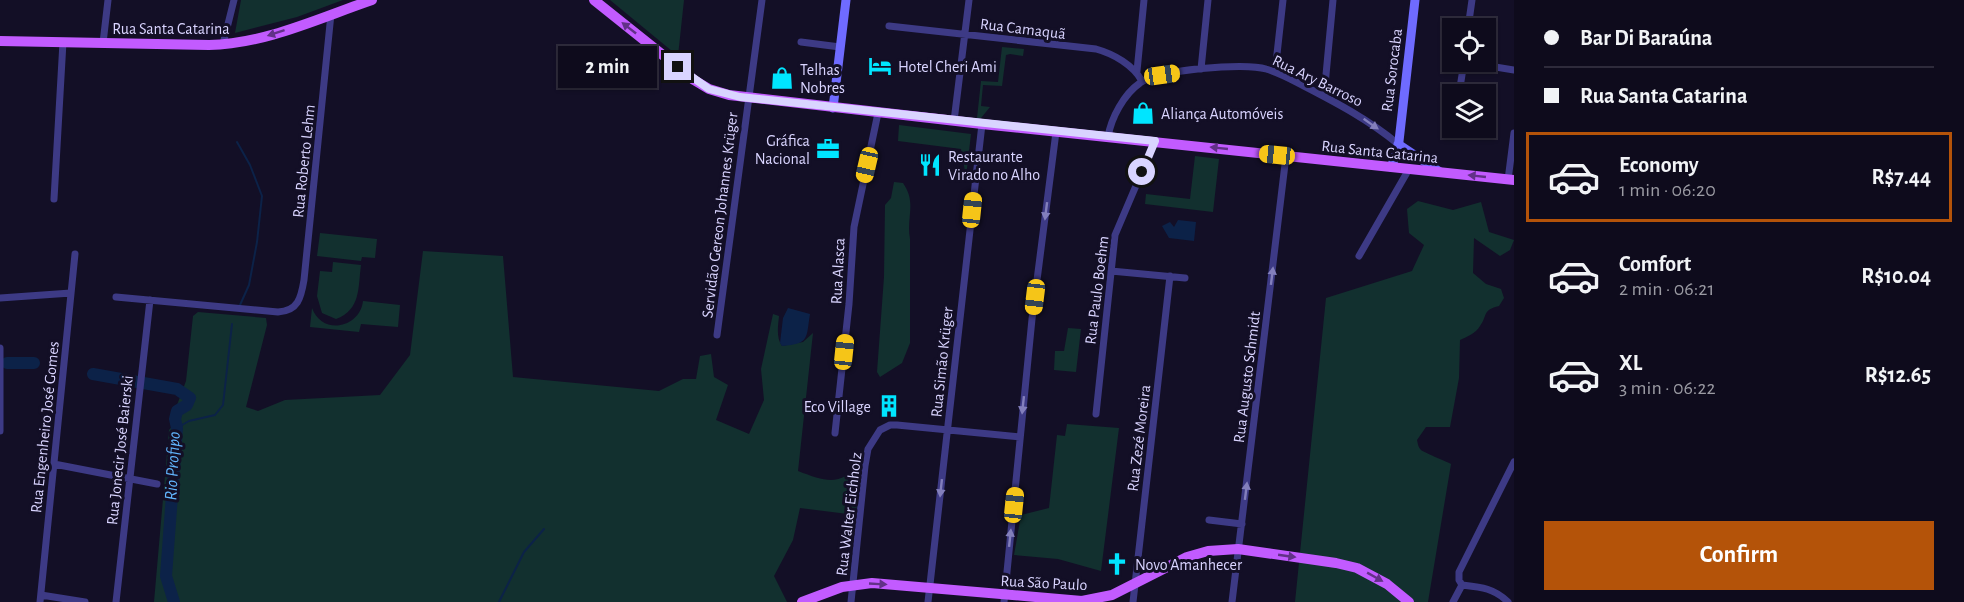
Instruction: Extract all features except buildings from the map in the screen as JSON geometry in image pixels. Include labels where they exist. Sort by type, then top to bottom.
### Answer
[{"type":"main road","name":"Rua Santa Catarina","points":[[0,41],[223,44],[263,37],[372,0]]},
{"type":"main road","name":"Rua Santa Catarina","points":[[594,0],[702,85],[729,95],[1511,180]]},
{"type":"main road","points":[[833,108],[846,0]]},
{"type":"main road","name":"Rua Sorocaba","points":[[1391,167],[1398,144],[1415,0]]},
{"type":"main road","points":[[1398,144],[1440,172]]},
{"type":"main road","name":"Rua São Paulo","points":[[802,602],[830,591],[872,583],[930,588],[1004,599],[1082,602],[1112,595],[1187,557],[1208,551],[1238,549],[1347,565],[1376,577],[1409,602]]},
{"type":"street","points":[[103,43],[108,0]]},
{"type":"street","points":[[223,44],[234,0]]},
{"type":"street","name":"Servidão Gereon Johannes Krüger","points":[[717,335],[762,0]]},
{"type":"street","points":[[954,121],[969,0]]},
{"type":"street","points":[[1108,137],[1116,113],[1132,90],[1142,81],[1137,71],[1144,0]]},
{"type":"street","points":[[1201,69],[1208,0]]},
{"type":"street","points":[[1275,72],[1283,0]]},
{"type":"street","points":[[1324,96],[1333,0]]},
{"type":"street","points":[[1469,18],[1472,0]]},
{"type":"street","name":"Rua Roberto Lehm","points":[[150,300],[278,312],[294,308],[300,301],[332,14]]},
{"type":"street","name":"Rua Camaquã","points":[[889,26],[1096,49],[1112,55],[1137,71]]},
{"type":"street","points":[[54,199],[63,42]]},
{"type":"street","points":[[801,42],[840,47]]},
{"type":"street","name":"Rua Ary Barroso","points":[[1142,81],[1162,75],[1201,69],[1252,66],[1275,72],[1324,96],[1368,121],[1398,144]]},
{"type":"street","points":[[1496,66],[1514,69]]},
{"type":"street","name":"Rua Alasca","points":[[835,433],[849,304],[852,235],[878,113]]},
{"type":"street","name":"Rua Simão Krüger","points":[[928,602],[982,124]]},
{"type":"street","points":[[1004,599],[1032,319],[1056,132]]},
{"type":"street","points":[[1511,180],[1514,133]]},
{"type":"street","name":"Rua Paulo Boehm","points":[[1096,414],[1111,271],[1118,227],[1155,141]]},
{"type":"street","name":"Rua Augusto Schmidt","points":[[1232,602],[1286,156]]},
{"type":"street","points":[[1359,256],[1409,169]]},
{"type":"street","name":"Rua Engenheiro José Gomes","points":[[41,599],[75,254]]},
{"type":"street","points":[[1111,271],[1185,278]]},
{"type":"street","name":"Rua Zezé Moreira","points":[[1133,602],[1170,276]]},
{"type":"street","points":[[0,298],[71,293]]},
{"type":"street","points":[[116,297],[150,300]]},
{"type":"street","name":"Rua Jonecir José Baierski","points":[[116,602],[150,300]]},
{"type":"street","points":[[0,348],[0,431]]},
{"type":"street","name":"Rua Walter Eichholz","points":[[851,602],[865,466],[868,449],[875,435],[890,425],[1020,436]]},
{"type":"street","points":[[1462,585],[1459,572],[1511,480],[1514,462]]},
{"type":"street","points":[[54,464],[157,484]]},
{"type":"street","points":[[1209,520],[1242,524]]},
{"type":"street","points":[[1453,602],[1462,585]]},
{"type":"street","points":[[1462,585],[1489,589],[1497,592],[1508,602]]},
{"type":"street","points":[[41,599],[85,602]]},
{"type":"green space","points":[[241,0],[343,0],[297,17],[235,33]]},
{"type":"green space","points":[[610,0],[684,0],[678,56]]},
{"type":"green space","points":[[1002,47],[1024,49],[1023,56],[1006,55],[1002,86],[983,85],[981,106],[990,107],[981,118],[977,118],[981,81],[998,82]]},
{"type":"green space","points":[[899,125],[971,134],[966,177],[961,149],[898,141]]},
{"type":"green space","points":[[1195,156],[1219,159],[1213,212],[1145,204],[1146,194],[1190,199]]},
{"type":"green space","points":[[894,182],[903,183],[910,204],[910,343],[902,363],[880,377],[877,372],[884,277],[885,205],[891,198]]},
{"type":"green space","points":[[1418,201],[1453,210],[1481,202],[1489,232],[1514,240],[1510,250],[1500,256],[1474,238],[1473,273],[1486,284],[1501,289],[1504,298],[1499,306],[1488,311],[1476,331],[1460,340],[1459,378],[1450,427],[1426,427],[1417,440],[1421,450],[1451,464],[1428,602],[1295,602],[1326,298],[1412,271],[1424,245],[1409,233],[1407,209]]},
{"type":"green space","points":[[320,233],[377,239],[375,258],[362,257],[361,261],[317,256]]},
{"type":"green space","points":[[423,251],[503,256],[513,377],[659,391],[683,379],[696,379],[700,356],[711,354],[714,377],[728,385],[716,420],[749,434],[764,400],[761,369],[773,314],[779,316],[778,336],[782,346],[803,342],[813,333],[798,471],[825,480],[839,479],[846,476],[861,462],[856,515],[800,508],[793,540],[774,576],[787,602],[154,602],[169,430],[181,416],[177,405],[186,381],[193,316],[198,312],[266,318],[267,325],[246,407],[258,411],[285,400],[380,395],[410,355]]},
{"type":"green space","points":[[333,262],[361,265],[354,304],[344,315],[336,319],[322,313],[317,296],[320,271],[332,272]]},
{"type":"green space","points":[[363,301],[400,305],[398,327],[361,324],[359,332],[310,327],[312,308],[324,323],[340,325],[355,317]]},
{"type":"green space","points":[[1068,328],[1081,329],[1076,372],[1054,370],[1055,351],[1064,351]]},
{"type":"green space","points":[[1067,424],[1119,428],[1101,571],[1058,559],[1014,555],[1021,515],[1049,508],[1057,435],[1065,436]]},
{"type":"water","points":[[1178,220],[1196,222],[1194,241],[1169,238],[1162,226],[1170,222],[1174,227]]},
{"type":"water","points":[[788,308],[810,314],[808,329],[805,338],[798,344],[782,346],[780,343],[783,318]]},
{"type":"waterway","points":[[237,142],[250,165],[262,196],[249,285],[240,305]]},
{"type":"waterway","points":[[177,428],[189,421],[215,415],[223,405],[232,324]]},
{"type":"waterway","name":"Rio Profipo","points":[[7,363],[34,363]]},
{"type":"waterway","name":"Rio Profipo","points":[[93,374],[177,389],[190,398],[187,405],[177,411],[175,419],[177,428],[166,576],[174,602]]},
{"type":"waterway","points":[[499,602],[524,552],[544,529]]},
{"type":"place","name":"Hotel Cheri Ami","points":[[880,66]]},
{"type":"place","name":"Telhas Nobres","points":[[782,78]]},
{"type":"place","name":"Aliança Automóveis","points":[[1143,113]]},
{"type":"place","name":"Gráfica Nacional","points":[[828,149]]},
{"type":"place","name":"Restaurante Virado no Alho","points":[[930,165]]},
{"type":"place","name":"Eco Village","points":[[889,406]]},
{"type":"place","name":"Novo Amanhecer","points":[[1117,564]]},
{"type":"route","points":[[678,67],[709,89],[740,97],[1155,141],[1142,172]]}]
